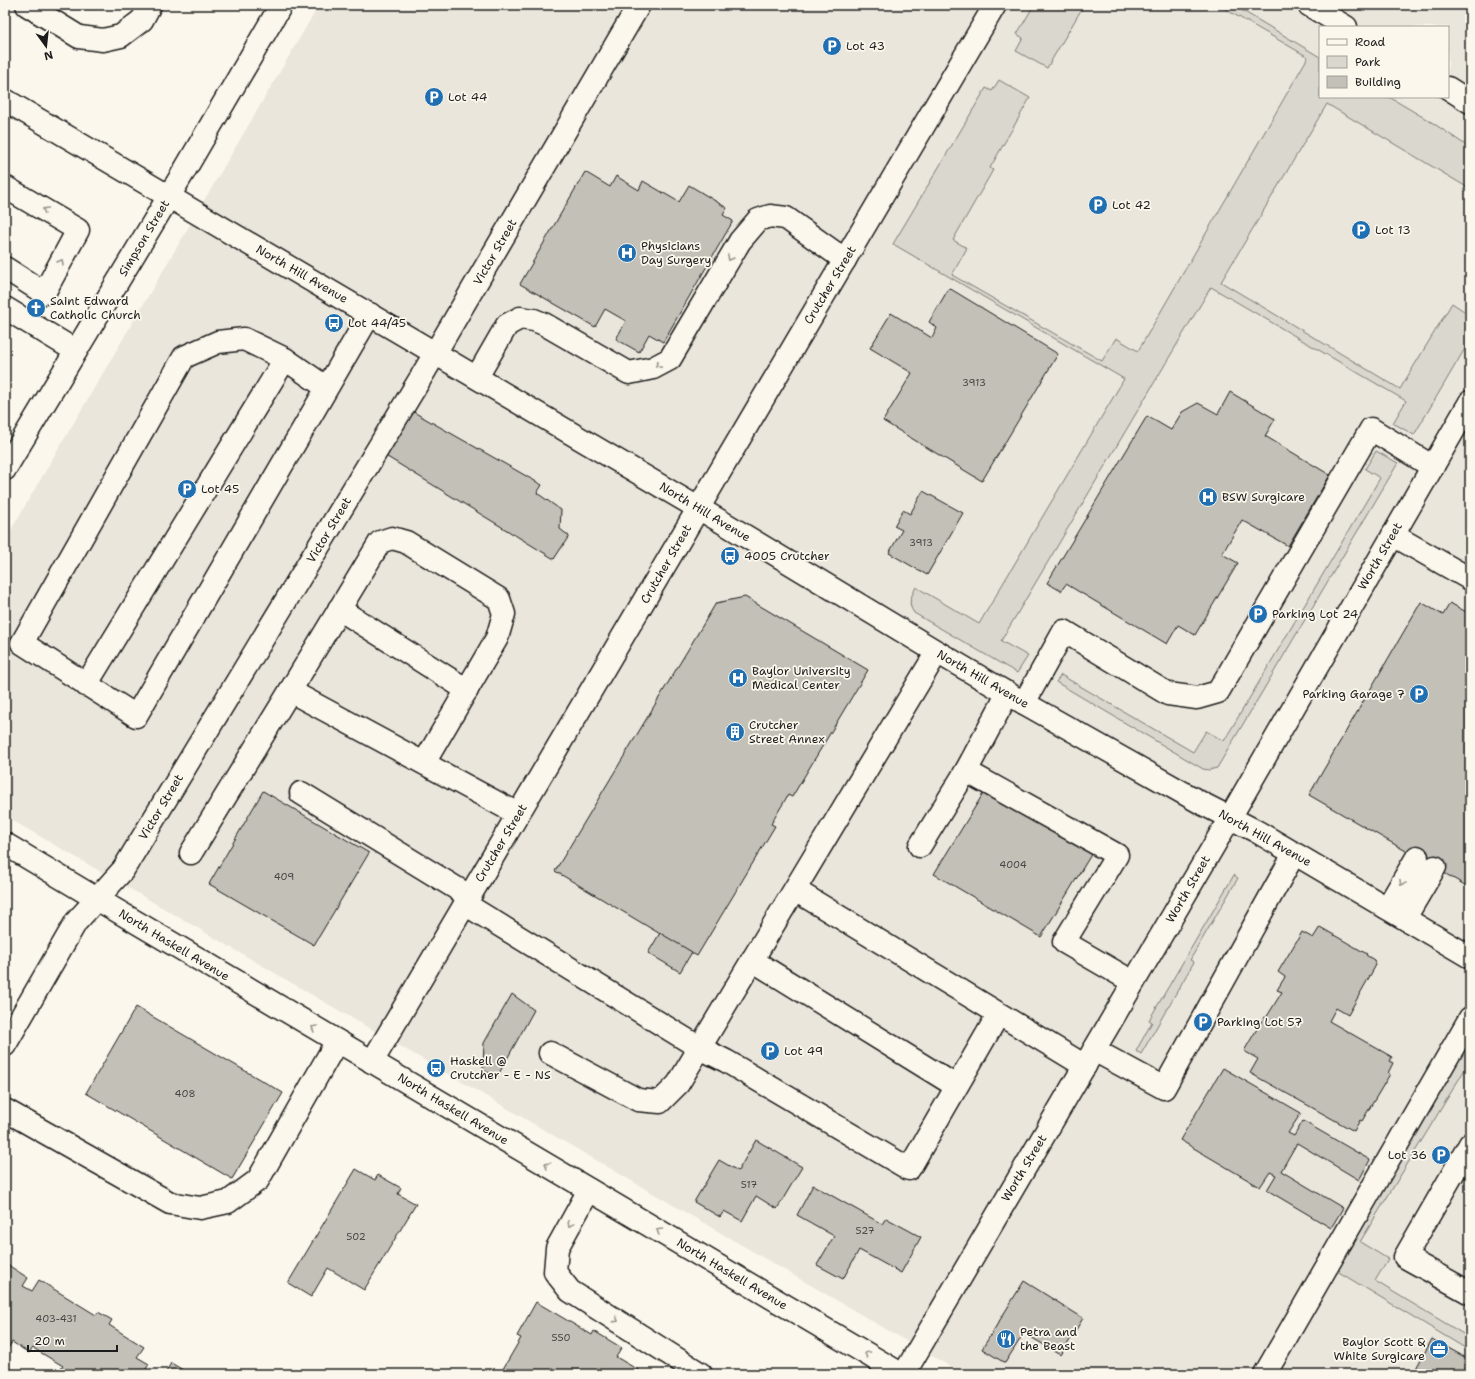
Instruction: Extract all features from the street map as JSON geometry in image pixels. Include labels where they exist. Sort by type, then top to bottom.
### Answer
[{"type":"street","points":[[27,5],[79,37],[103,40],[121,36],[142,20],[150,5]]},
{"type":"street","name":"Simpson Street","points":[[5,469],[169,196],[281,5]]},
{"type":"street","name":"Victor Street","points":[[5,1045],[76,922],[123,870],[435,353],[639,5]]},
{"type":"street","name":"Crutcher Street","points":[[372,1062],[995,5]]},
{"type":"street","points":[[1314,6],[1344,26]]},
{"type":"street","points":[[1449,89],[1470,102]]},
{"type":"street","name":"North Hill Avenue","points":[[5,100],[698,508],[937,652],[1016,698],[1230,818],[1256,831],[1470,957]]},
{"type":"street","points":[[5,187],[78,230],[28,322]]},
{"type":"street","points":[[476,377],[507,325],[520,318],[534,320],[544,324],[629,373],[653,368],[670,359],[740,241],[758,220],[770,216],[786,218],[845,260]]},
{"type":"street","points":[[5,268],[44,293]]},
{"type":"street","points":[[5,308],[76,351]]},
{"type":"street","points":[[327,388],[285,359],[244,339],[218,342],[184,357],[22,644],[136,716],[327,388],[370,314]]},
{"type":"street","points":[[86,685],[285,359]]},
{"type":"street","name":"Worth Street","points":[[902,1374],[1134,982],[1433,467],[1462,435],[1470,402]]},
{"type":"street","points":[[920,846],[966,771],[1064,631],[1168,694],[1197,698],[1218,692],[1371,429],[1433,467]]},
{"type":"street","points":[[1393,535],[1470,579]]},
{"type":"street","points":[[190,853],[380,542],[392,538],[406,542],[499,599],[504,614],[497,638],[424,763]]},
{"type":"street","points":[[339,609],[468,690]]},
{"type":"street","points":[[550,1053],[638,1100],[660,1102],[678,1084],[937,652]]},
{"type":"street","points":[[290,691],[518,814]]},
{"type":"street","points":[[966,771],[1117,855],[1064,942],[1134,982]]},
{"type":"street","points":[[301,793],[700,1048],[726,1061],[909,1169],[998,1015]]},
{"type":"street","name":"North Haskell Avenue","points":[[6,848],[97,899],[902,1374]]},
{"type":"street","points":[[795,890],[998,1015],[1089,1058],[1164,1088],[1294,854]]},
{"type":"street","points":[[1396,913],[1426,862]]},
{"type":"street","points":[[752,960],[956,1086]]},
{"type":"street","points":[[1265,1374],[1470,1018]]},
{"type":"street","points":[[5,1110],[170,1204],[200,1208],[228,1202],[258,1180],[337,1041]]},
{"type":"street","points":[[1470,1144],[1405,1257],[1470,1295]]},
{"type":"street","points":[[589,1190],[557,1248],[555,1272],[570,1291],[701,1374]]},
{"type":"shaded area","name":"Baylor University Medical Center","points":[[319,5],[1470,5],[1470,1374],[963,1374],[5,816],[5,540]]},
{"type":"green space","points":[[1034,5],[1084,5],[1047,68],[1016,51],[1023,38],[1017,34]]},
{"type":"green space","points":[[1218,5],[1233,5],[1319,56],[1319,98],[1391,98],[1433,123],[1470,148],[1470,189],[1327,104],[1221,282],[1400,389],[1452,303],[1470,315],[1470,340],[1414,435],[1393,423],[1406,401],[1211,287],[1001,641],[1028,656],[1017,673],[914,613],[910,603],[916,587],[979,624],[1124,379],[893,244],[986,88],[992,91],[999,80],[1030,98],[990,168],[993,170],[953,240],[967,248],[952,275],[1102,361],[1116,338],[1138,351],[1308,57]]},
{"type":"green space","points":[[1376,451],[1398,463],[1217,768],[1209,770],[1203,769],[1056,682],[1061,675],[1193,752],[1206,731],[1224,741],[1380,478],[1365,469]]},
{"type":"green space","points":[[1234,875],[1238,878],[1190,960],[1194,962],[1141,1054],[1136,1051],[1152,1022],[1149,1020]]},
{"type":"green space","points":[[1470,1041],[1470,1068],[1467,1066],[1360,1242],[1388,1259],[1375,1281],[1470,1338],[1470,1351],[1332,1268]]},
{"type":"building","name":"Physicians Day Surgery","points":[[585,172],[610,187],[616,176],[639,190],[643,181],[679,202],[689,185],[727,208],[723,215],[733,221],[663,342],[649,334],[639,352],[616,339],[626,321],[605,309],[595,327],[520,284]]},
{"type":"building","points":[[949,288],[1058,354],[982,481],[883,421],[912,373],[870,348],[891,313],[932,338],[937,328],[929,322]]},
{"type":"building","name":"BSW Surgicare","points":[[1230,392],[1275,419],[1265,436],[1330,475],[1288,546],[1242,520],[1222,554],[1238,563],[1195,635],[1178,625],[1167,644],[1066,584],[1061,591],[1047,583],[1147,416],[1171,430],[1182,412],[1198,403],[1218,414]]},
{"type":"building","points":[[410,410],[542,485],[537,493],[561,510],[560,529],[569,536],[554,559],[384,455]]},
{"type":"building","points":[[923,491],[963,513],[927,575],[889,553],[902,530],[894,526],[903,510],[910,514]]},
{"type":"building","name":"Crutcher Street Annex","points":[[745,597],[868,670],[792,797],[788,795],[771,824],[775,826],[697,956],[555,871],[716,603]]},
{"type":"building","name":"Parking Garage 7","points":[[1421,602],[1443,615],[1450,603],[1470,614],[1470,888],[1309,795]]},
{"type":"building","points":[[986,789],[1092,853],[1041,937],[934,874]]},
{"type":"building","points":[[263,791],[369,853],[314,945],[209,884]]},
{"type":"building","points":[[1320,927],[1367,954],[1366,955],[1374,960],[1376,965],[1348,1015],[1336,1008],[1329,1021],[1392,1057],[1390,1061],[1393,1063],[1388,1073],[1390,1074],[1362,1121],[1360,1120],[1354,1131],[1250,1073],[1258,1059],[1244,1051],[1264,1017],[1266,1018],[1282,992],[1277,990],[1285,977],[1278,972],[1302,932],[1313,938]]},
{"type":"building","points":[[660,933],[692,952],[680,972],[648,953]]},
{"type":"building","points":[[512,994],[534,1010],[497,1077],[483,1070],[484,1043]]},
{"type":"building","points":[[136,1007],[283,1093],[232,1179],[86,1093]]},
{"type":"building","points":[[1223,1068],[1301,1113],[1288,1133],[1294,1136],[1303,1121],[1370,1160],[1359,1180],[1297,1143],[1281,1171],[1343,1208],[1331,1228],[1267,1190],[1276,1175],[1270,1172],[1260,1187],[1180,1140]]},
{"type":"building","points":[[756,1140],[802,1167],[777,1209],[756,1196],[742,1221],[724,1211],[720,1217],[694,1202],[719,1160],[738,1171]]},
{"type":"building","points":[[356,1169],[375,1180],[378,1175],[401,1188],[398,1194],[416,1204],[364,1290],[328,1268],[311,1297],[288,1283]]},
{"type":"building","points":[[813,1185],[882,1224],[886,1218],[921,1237],[901,1273],[859,1250],[843,1279],[817,1265],[834,1236],[797,1215]]},
{"type":"building","points":[[5,1263],[28,1278],[23,1286],[32,1291],[39,1280],[96,1315],[98,1312],[112,1320],[109,1325],[144,1347],[137,1357],[149,1364],[143,1374],[66,1374],[60,1370],[63,1366],[33,1348],[29,1353],[12,1342],[9,1347],[5,1344]]},
{"type":"building","points":[[1024,1281],[1083,1318],[1061,1355],[1024,1333],[1005,1363],[982,1349]]},
{"type":"building","points":[[536,1302],[592,1335],[594,1331],[622,1348],[616,1357],[645,1374],[500,1374],[521,1338],[517,1336]]},
{"type":"building","name":"Baylor Scott & White Surgicare","points":[[1432,1339],[1470,1360],[1470,1374],[1413,1374]]},
{"type":"building","points":[[171,1363],[190,1374],[165,1374]]},
{"type":"place","name":"Lot 43","points":[[832,46]]},
{"type":"place","name":"Lot 44","points":[[434,97]]},
{"type":"place","name":"Lot 42","points":[[1098,205]]},
{"type":"place","name":"Lot 13","points":[[1361,230]]},
{"type":"place","name":"Physicians Day Surgery","points":[[627,253]]},
{"type":"place","name":"Saint Edward Catholic Church","points":[[36,308]]},
{"type":"place","name":"Lot 44/45","points":[[334,323]]},
{"type":"place","name":"Lot 45","points":[[187,489]]},
{"type":"place","name":"BSW Surgicare","points":[[1208,497]]},
{"type":"place","name":"4005 Crutcher","points":[[730,556]]},
{"type":"place","name":"Parking Lot 24","points":[[1258,614]]},
{"type":"place","name":"Baylor University Medical Center","points":[[738,678]]},
{"type":"place","name":"Parking Garage 7","points":[[1419,694]]},
{"type":"place","name":"Crutcher Street Annex","points":[[735,732]]},
{"type":"place","name":"Parking Lot 57","points":[[1203,1022]]},
{"type":"place","name":"Lot 49","points":[[770,1051]]},
{"type":"place","name":"Haskell @ Crutcher - E - NS","points":[[436,1068]]},
{"type":"place","name":"Lot 36","points":[[1441,1155]]},
{"type":"place","name":"Petra and the Beast","points":[[1006,1339]]},
{"type":"place","name":"Baylor Scott & White Surgicare","points":[[1439,1349]]}]
